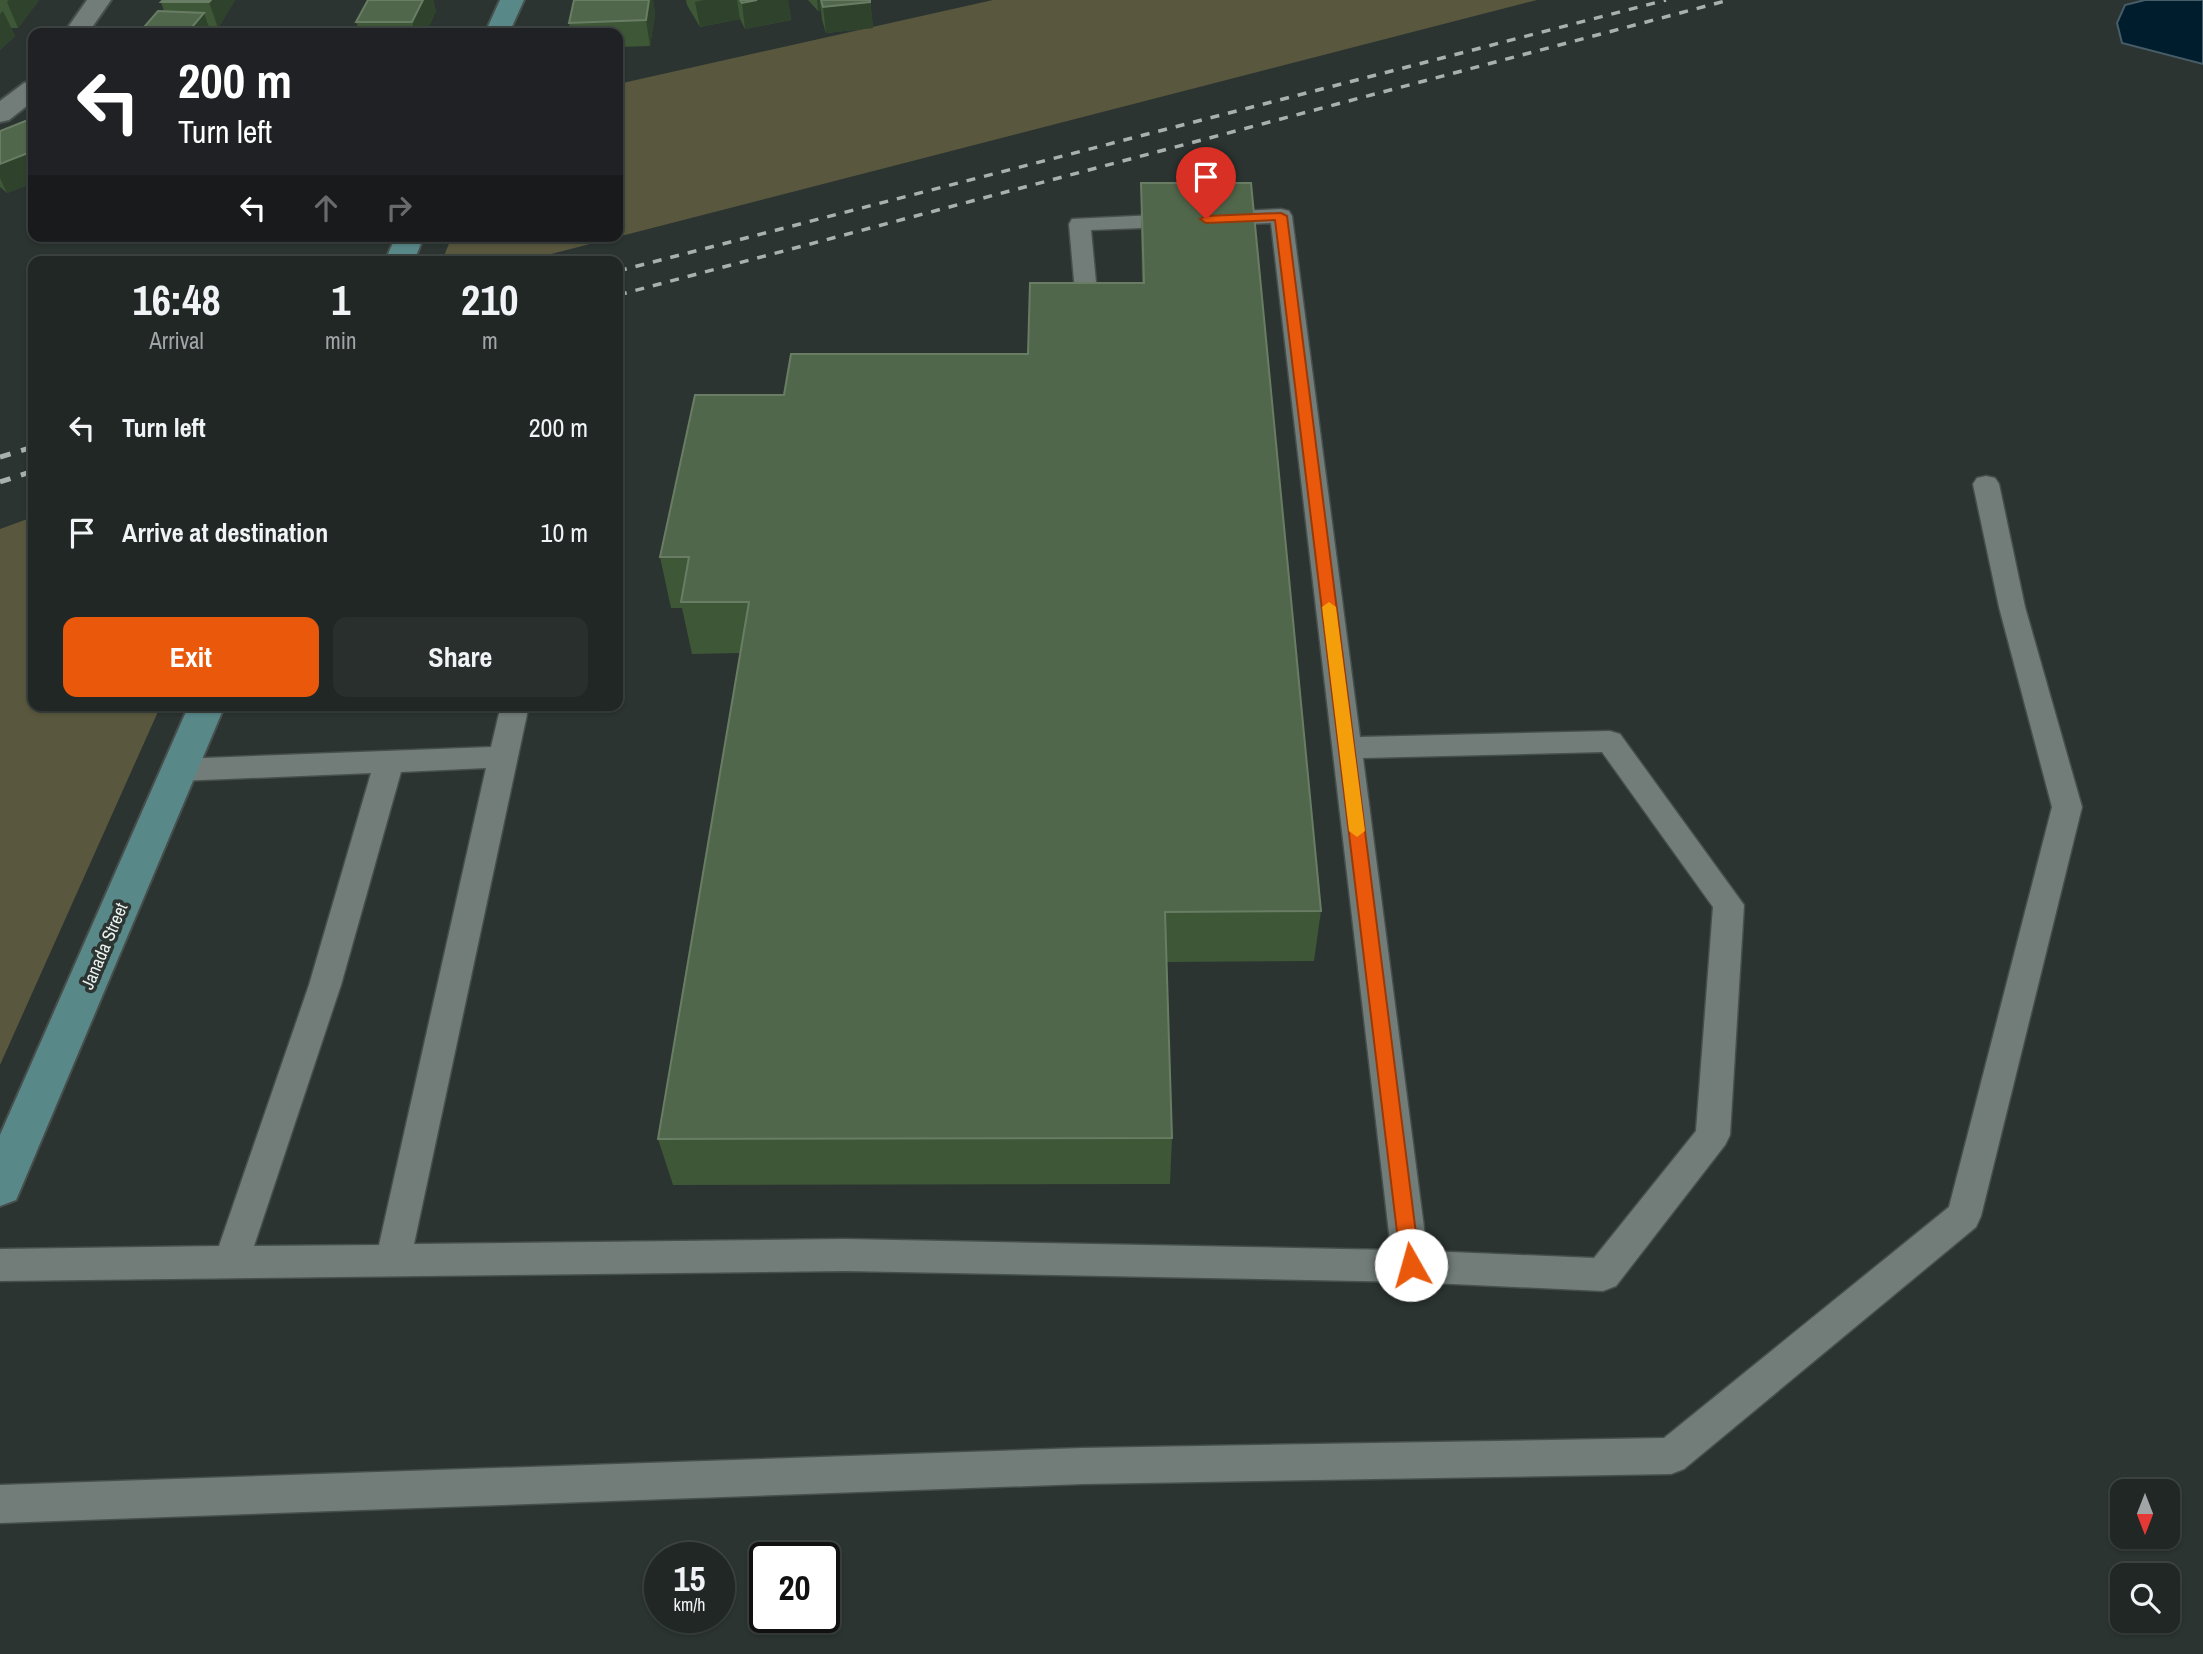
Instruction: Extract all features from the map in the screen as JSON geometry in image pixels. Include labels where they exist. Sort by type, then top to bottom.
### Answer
[{"type":"street","points":[[79,28],[99,0]]},
{"type":"street","points":[[499,28],[512,0]]},
{"type":"street","points":[[0,114],[28,93]]},
{"type":"street","name":"Janada Street","points":[[0,1186],[204,711]]},
{"type":"lane","points":[[1087,303],[1080,224],[1281,216],[1411,1265]]},
{"type":"lane","points":[[0,1504],[1083,1466],[1671,1456],[1964,1216],[2067,807],[2012,607],[1986,484]]},
{"type":"lane","points":[[393,1261],[514,711]]},
{"type":"lane","points":[[0,1265],[845,1255],[1411,1265],[1603,1275],[1713,1135],[1729,905],[1610,741],[1346,748]]},
{"type":"lane","points":[[179,770],[503,757]]},
{"type":"lane","points":[[231,1262],[324,985],[389,762]]},
{"type":"shaded area","points":[[993,0],[1537,0],[623,235],[623,83]]},
{"type":"shaded area","points":[[450,242],[598,242],[543,256],[444,256]]},
{"type":"shaded area","points":[[28,519],[28,711],[158,711],[0,1065],[0,529]]},
{"type":"water","points":[[2145,0],[2203,0],[2203,64],[2122,43],[2117,23],[2125,5]]},
{"type":"building","points":[[163,0],[211,0],[161,2]]},
{"type":"building","points":[[368,0],[423,0],[412,22],[356,22]]},
{"type":"building","points":[[574,0],[649,0],[646,20],[569,23]]},
{"type":"building","points":[[821,0],[870,0],[870,2],[823,7]]},
{"type":"building","points":[[158,11],[204,13],[191,28],[143,28]]},
{"type":"building","points":[[28,120],[28,153],[0,164],[0,131]]},
{"type":"building","points":[[1141,183],[1251,183],[1321,911],[1165,912],[1172,1138],[658,1139],[749,602],[681,602],[689,557],[660,557],[695,395],[784,395],[791,354],[1028,354],[1030,283],[1144,283]]},
{"type":"railway","points":[[623,270],[1666,0]]},
{"type":"railway","points":[[623,294],[1729,0]]},
{"type":"railway","points":[[0,457],[28,449]]},
{"type":"railway","points":[[0,482],[28,473]]},
{"type":"slow traffic","points":[[1329,607],[1357,831]]},
{"type":"route","points":[[1206,219],[1281,216],[1411,1265]]}]
